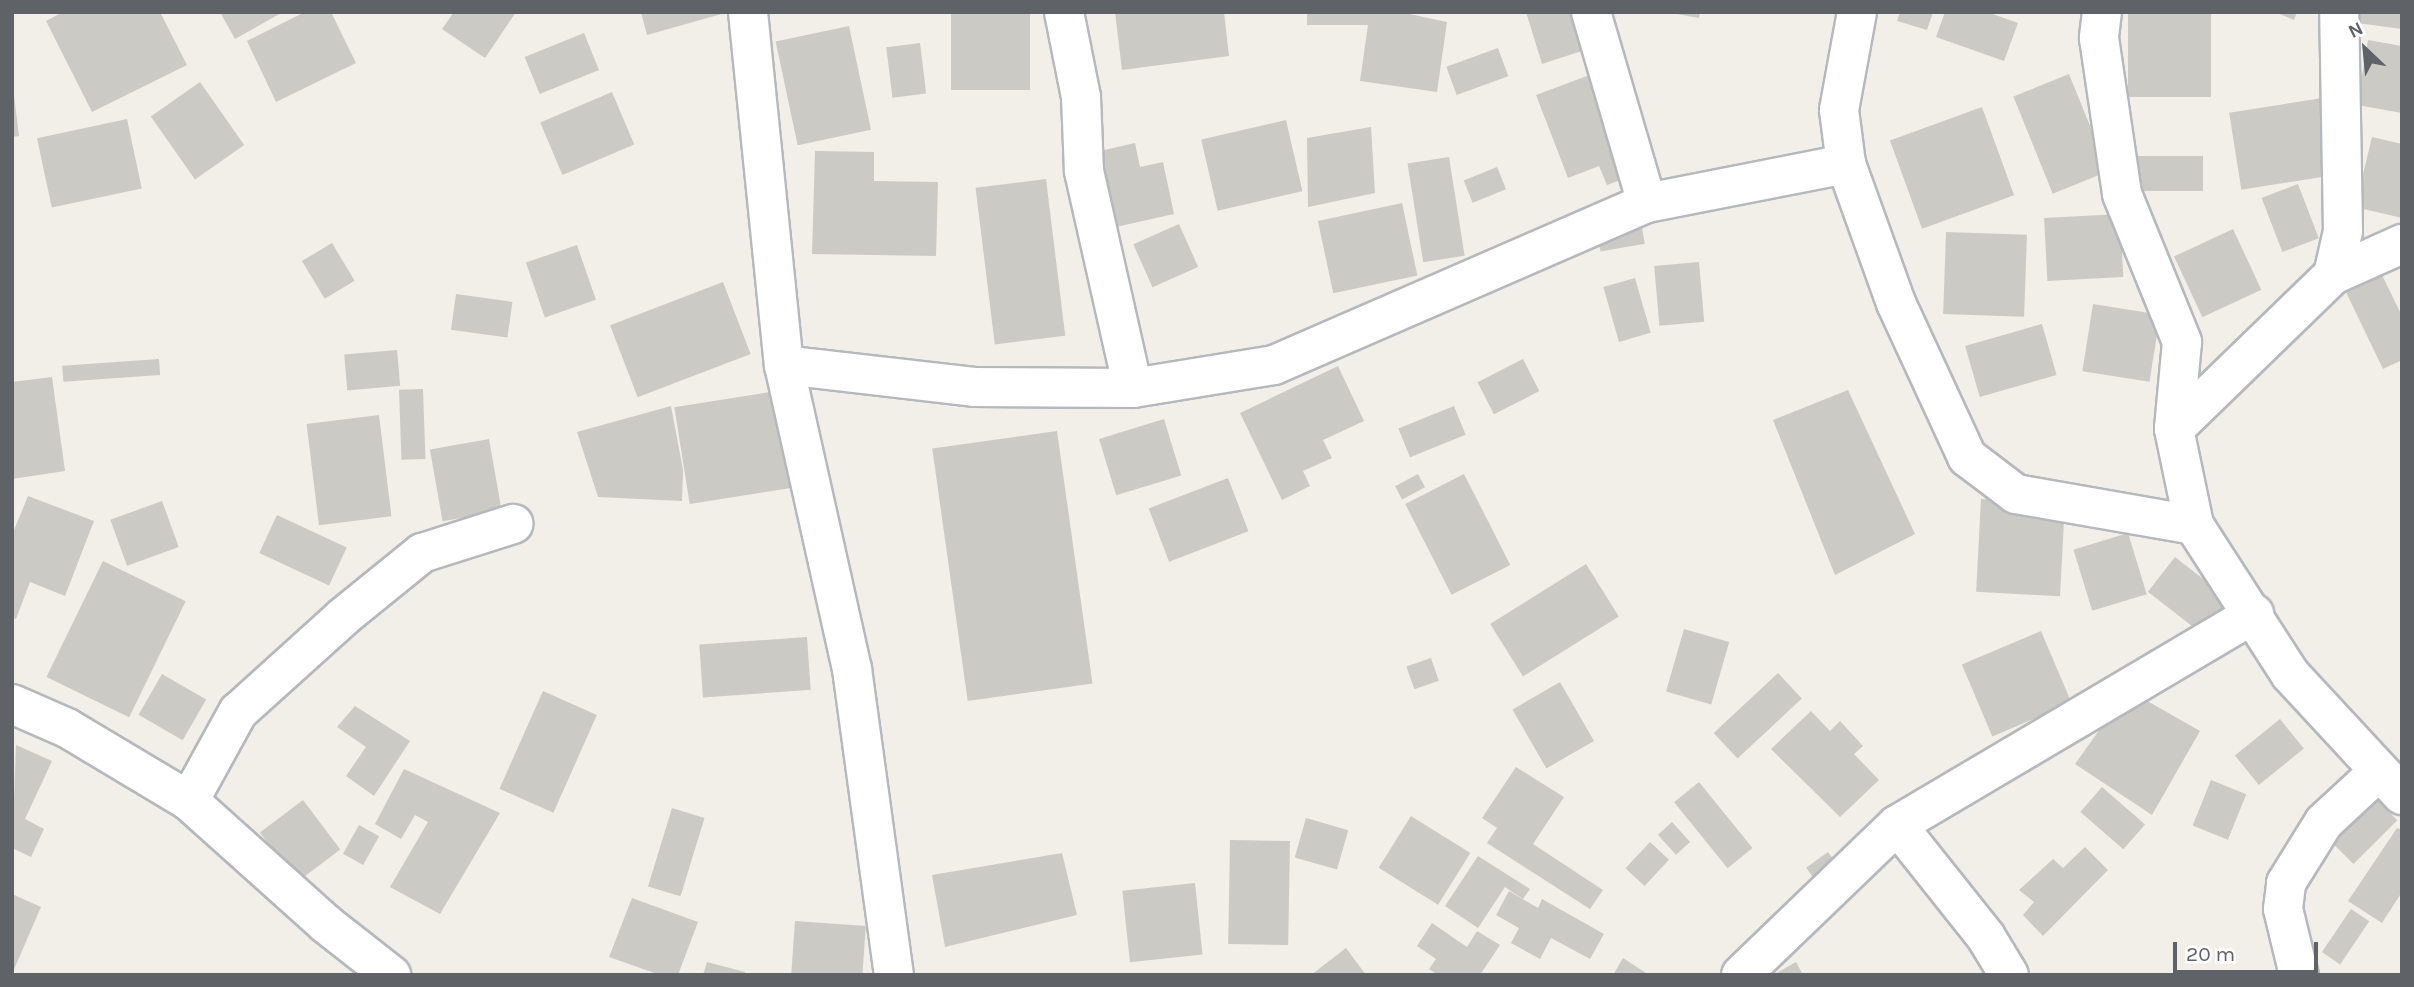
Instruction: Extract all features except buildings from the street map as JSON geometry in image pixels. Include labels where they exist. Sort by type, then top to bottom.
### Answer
[{"type":"street","points":[[748,12],[784,365],[852,668],[894,975]]},
{"type":"street","points":[[1064,12],[1082,97],[1084,171],[1133,388]]},
{"type":"street","points":[[1591,12],[1647,203]]},
{"type":"street","points":[[1857,12],[1839,110],[1846,164],[1896,303],[1967,457],[2016,494],[2194,524]]},
{"type":"street","points":[[2102,12],[2101,52],[2122,194],[2182,342],[2174,429],[2194,524],[2290,674],[2390,784],[2324,822],[2287,883],[2283,909],[2299,975]]},
{"type":"street","points":[[2333,275],[2343,231],[2339,12]]},
{"type":"street","points":[[784,365],[974,387],[1133,388],[1273,365],[1647,203],[1846,164]]},
{"type":"street","points":[[2174,429],[2333,275],[2402,244]]},
{"type":"street","points":[[189,801],[238,712],[343,617],[422,553],[513,524]]},
{"type":"street","points":[[1741,975],[1898,825],[2254,614]]},
{"type":"street","points":[[12,704],[67,728],[189,801],[326,924],[391,975]]},
{"type":"street","points":[[1898,825],[1986,937],[2009,975]]}]
